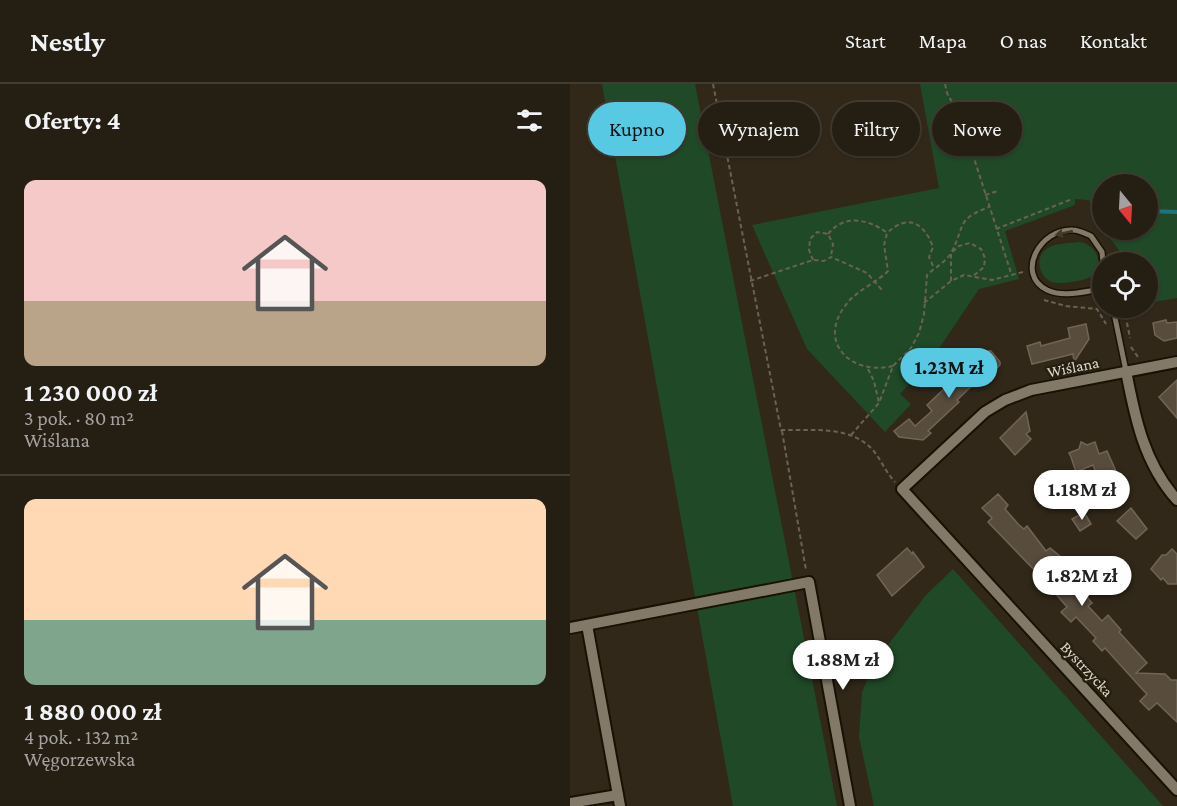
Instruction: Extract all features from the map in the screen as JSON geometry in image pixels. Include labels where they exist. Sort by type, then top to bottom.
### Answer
[{"type":"street","name":"Wiślana","points":[[902,489],[994,405],[1031,390],[1177,362]]},
{"type":"street","points":[[1126,371],[1137,426],[1147,456],[1163,484],[1177,500]]},
{"type":"street","name":"Bystrzycka","points":[[902,489],[1177,790]]},
{"type":"street","points":[[570,628],[808,582],[850,806]]},
{"type":"street","points":[[570,803],[619,800],[587,625]]},
{"type":"lane","points":[[1092,290],[1066,294],[1047,290],[1039,283],[1033,271],[1033,255],[1042,242],[1056,234],[1073,230],[1091,236],[1102,252]]},
{"type":"lane","points":[[1115,318],[1126,371]]},
{"type":"path","points":[[713,84],[750,281],[782,430],[808,582]]},
{"type":"path","points":[[945,84],[954,109],[963,121],[1011,273]]},
{"type":"path","points":[[985,195],[998,191]]},
{"type":"path","points":[[996,229],[1072,199]]},
{"type":"path","points":[[951,281],[951,253],[961,225],[971,214],[989,207]]},
{"type":"path","points":[[828,234],[840,224],[859,220],[874,223],[887,233]]},
{"type":"path","points":[[893,366],[868,369],[850,361],[837,343],[836,324],[845,305],[862,291],[876,284],[888,271],[884,245],[887,233],[902,222],[914,222],[922,227],[933,247],[929,256],[934,268]]},
{"type":"path","points":[[813,260],[809,250],[810,239],[817,232],[828,234]]},
{"type":"path","points":[[828,234],[832,244],[831,257]]},
{"type":"path","points":[[851,435],[879,403],[893,366],[915,341],[924,314],[927,275],[959,246],[970,243],[981,249],[985,258],[984,267],[973,276]]},
{"type":"path","points":[[750,281],[813,260],[824,261],[831,257]]},
{"type":"path","points":[[831,257],[867,273],[882,290]]},
{"type":"path","points":[[924,303],[951,281],[964,275],[993,280],[1011,273],[1023,272],[1027,279]]},
{"type":"path","points":[[1042,298],[1049,303],[1097,309],[1106,322],[1108,334]]},
{"type":"path","points":[[1126,318],[1131,347],[1136,356],[1143,359]]},
{"type":"path","points":[[868,369],[874,381],[879,403]]},
{"type":"path","points":[[782,430],[844,432],[851,435],[872,448],[887,474],[902,489]]},
{"type":"green space","points":[[602,84],[695,84],[699,102],[698,156],[709,156],[837,806],[733,806],[615,156],[686,156],[686,102],[605,102]]},
{"type":"green space","points":[[920,84],[1177,84],[1177,298],[1158,301],[1158,252],[1120,252],[1112,240],[1158,240],[1158,174],[1092,174],[1092,206],[1089,200],[1075,199],[1075,205],[1005,231],[1019,279],[979,289],[934,356],[900,394],[911,404],[885,432],[807,349],[752,225],[939,188],[933,156],[1022,156],[1022,102],[932,102],[932,150]]},
{"type":"green space","points":[[1080,242],[1095,251],[1092,252],[1092,275],[1090,277],[1079,281],[1057,283],[1051,282],[1042,274],[1039,263],[1043,252],[1055,245]]},
{"type":"green space","points":[[953,569],[1163,806],[874,806],[859,737],[862,693],[872,666],[926,595]]},
{"type":"building","points":[[1166,320],[1167,323],[1177,322],[1177,338],[1164,341],[1155,335],[1153,323]]},
{"type":"building","points":[[1086,324],[1089,339],[1074,362],[1073,354],[1032,364],[1027,346],[1040,342],[1041,346],[1070,338],[1068,328]]},
{"type":"building","points":[[991,351],[1000,365],[984,380],[982,378],[975,383],[957,400],[959,402],[928,431],[931,433],[923,440],[899,437],[894,431],[909,419],[915,426],[932,411],[927,405],[945,388],[956,383],[973,368],[971,366]]},
{"type":"building","points":[[1177,380],[1177,418],[1159,397]]},
{"type":"building","points":[[1026,412],[1030,431],[1026,434],[1031,439],[1015,455],[1000,438]]},
{"type":"building","points":[[1081,442],[1087,445],[1095,442],[1099,454],[1107,451],[1126,494],[1103,502],[1098,490],[1102,489],[1093,465],[1076,472],[1069,453],[1079,449]]},
{"type":"building","points":[[998,494],[1008,505],[1005,509],[1019,525],[1024,529],[1027,526],[1046,551],[1050,548],[1061,557],[1067,567],[1065,569],[1092,603],[1088,606],[1102,621],[1108,615],[1121,630],[1119,632],[1147,663],[1136,673],[1165,674],[1171,680],[1177,680],[1177,722],[1157,703],[1149,710],[1140,701],[1147,694],[1105,648],[1102,651],[1093,641],[1096,638],[1076,617],[1071,622],[1061,612],[1067,607],[1049,586],[1043,592],[1035,583],[1041,577],[988,522],[992,518],[982,508]]},
{"type":"building","points":[[1131,508],[1147,529],[1136,539],[1117,521]]},
{"type":"building","points":[[1084,512],[1091,524],[1080,531],[1072,519]]},
{"type":"building","points":[[907,548],[912,554],[913,552],[924,567],[892,596],[877,575]]},
{"type":"building","points":[[1172,549],[1177,554],[1177,584],[1168,584],[1163,578],[1161,580],[1151,569],[1162,555],[1166,555]]},
{"type":"waterway","points":[[1158,211],[1177,212]]}]
